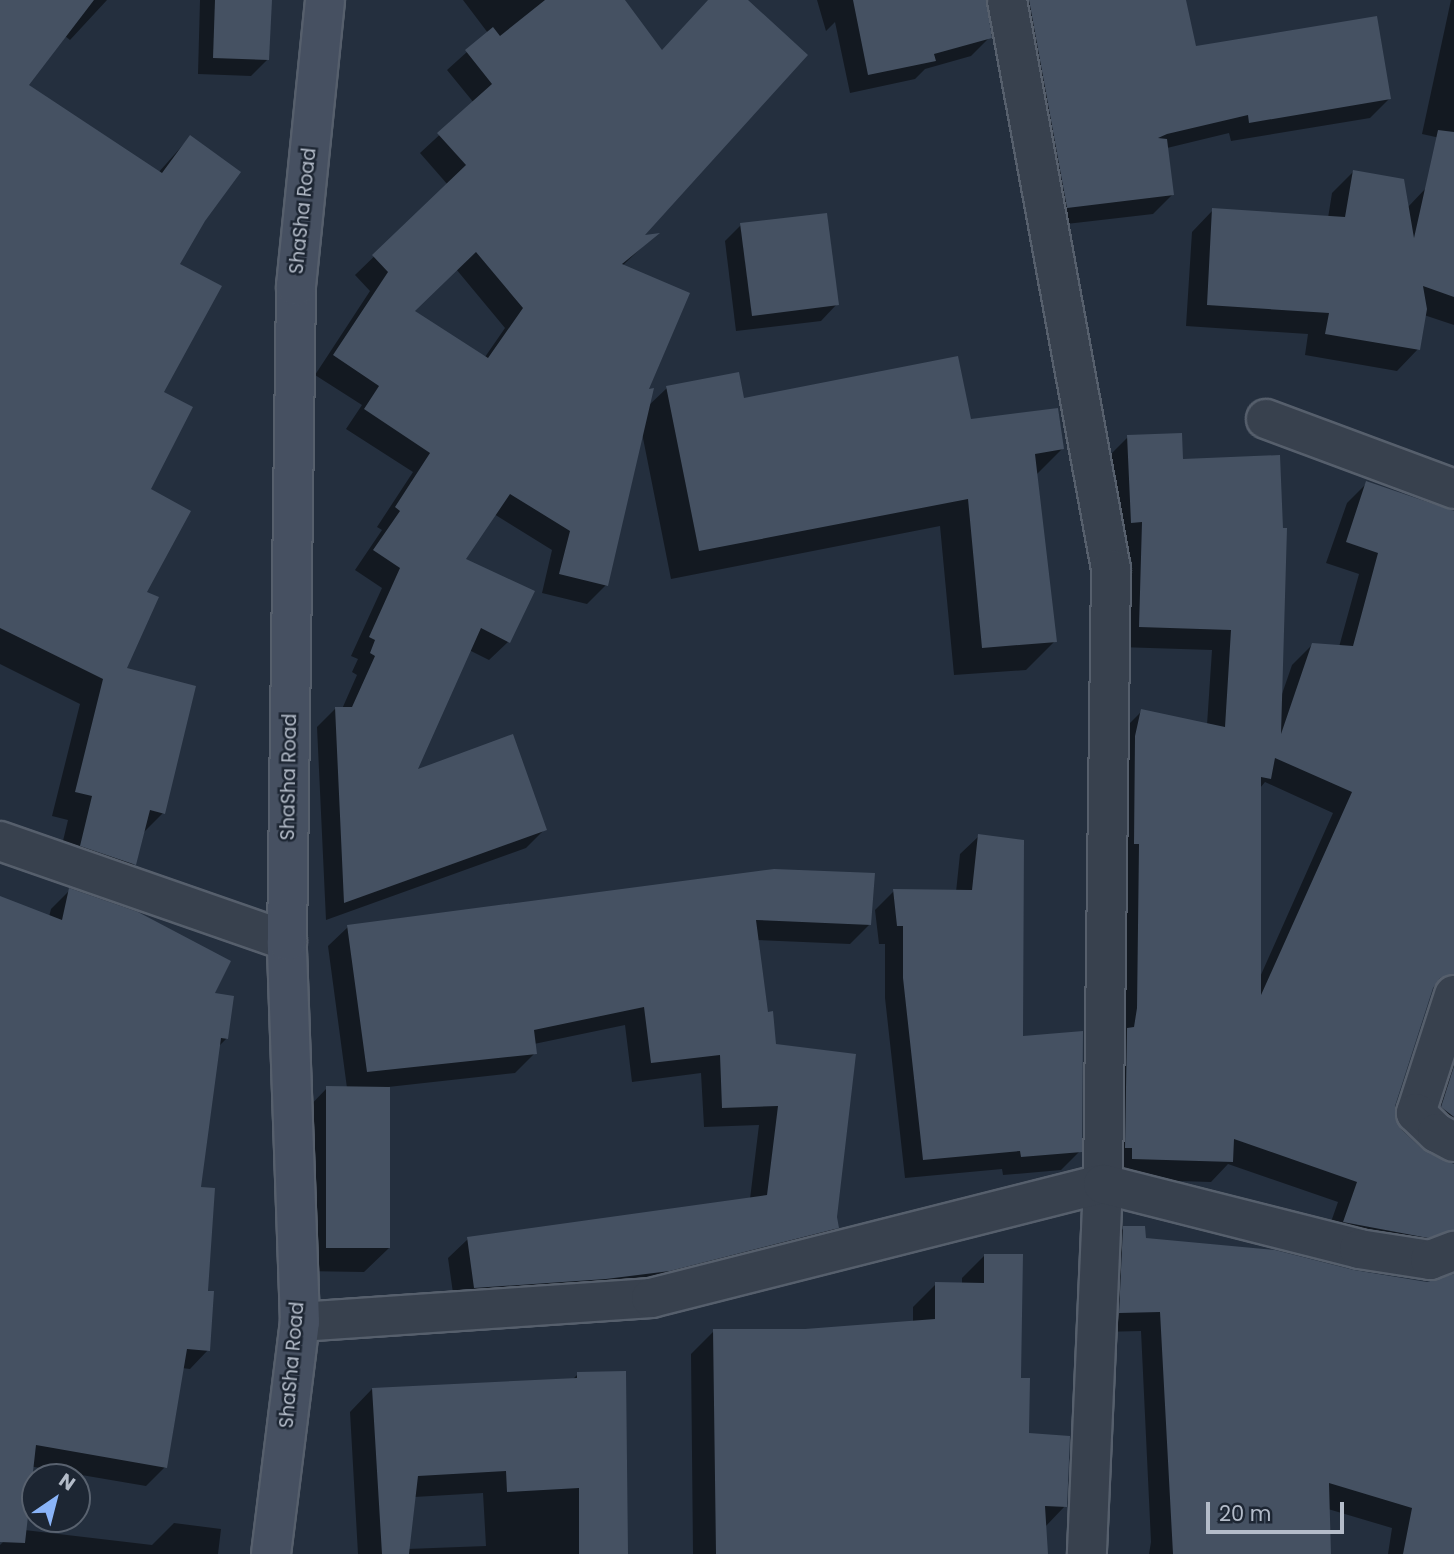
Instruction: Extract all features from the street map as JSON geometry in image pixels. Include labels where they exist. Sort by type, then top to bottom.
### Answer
[{"type":"street","name":"ShaSha Road","points":[[271,1554],[300,1322],[287,941],[296,286],[324,0]]},
{"type":"street","points":[[1007,0],[1111,569],[1103,1184],[1087,1554]]},
{"type":"street","points":[[1266,419],[1454,489]]},
{"type":"street","points":[[0,841],[287,941]]},
{"type":"street","points":[[1454,995],[1416,1113],[1437,1133],[1454,1142]]},
{"type":"street","points":[[300,1322],[651,1298],[1103,1184],[1359,1249],[1430,1260],[1454,1251]]},
{"type":"building","points":[[0,0],[94,0],[29,85],[162,173],[190,135],[241,172],[205,221],[180,264],[222,286],[164,392],[193,407],[151,489],[191,511],[147,592],[159,597],[127,668],[196,686],[165,814],[150,810],[136,865],[80,846],[92,796],[75,792],[103,679],[0,628]]},
{"type":"building","points":[[215,0],[272,0],[269,60],[213,58]]},
{"type":"building","points":[[545,0],[625,0],[662,50],[708,0],[748,0],[808,55],[645,235],[660,233],[622,264],[690,293],[649,389],[654,388],[608,586],[559,574],[570,531],[510,494],[466,559],[535,591],[510,643],[481,628],[418,769],[513,734],[547,830],[344,903],[335,707],[352,707],[375,656],[370,653],[375,640],[369,637],[400,568],[373,550],[400,511],[395,507],[430,453],[364,409],[379,386],[333,355],[388,272],[372,255],[466,165],[437,133],[492,84],[465,50],[493,27],[500,36]],"holes":[[[476,252],[523,308],[488,358],[415,311]]]},
{"type":"building","points":[[853,0],[986,0],[992,38],[934,54],[936,61],[868,75]]},
{"type":"building","points":[[1029,0],[1186,0],[1196,46],[1377,16],[1391,99],[1249,123],[1248,115],[1167,134],[1158,138],[1167,139],[1174,195],[1067,208]]},
{"type":"building","points":[[1438,130],[1454,132],[1454,297],[1423,286],[1427,309],[1420,350],[1325,334],[1329,313],[1207,305],[1212,208],[1345,217],[1353,170],[1404,179],[1414,238]]},
{"type":"building","points":[[827,213],[839,305],[752,316],[740,223]]},
{"type":"building","points":[[958,356],[971,419],[1058,408],[1064,449],[1035,454],[1057,642],[982,648],[968,499],[699,551],[666,386],[739,372],[744,398]]},
{"type":"building","points":[[1182,433],[1183,459],[1280,455],[1283,528],[1287,528],[1281,734],[1312,643],[1353,646],[1378,553],[1346,542],[1366,481],[1454,511],[1454,974],[1440,978],[1433,988],[1395,1106],[1395,1118],[1401,1129],[1422,1149],[1454,1164],[1454,1230],[1428,1238],[1343,1222],[1357,1182],[1234,1139],[1233,1162],[1132,1159],[1132,1148],[1125,1148],[1127,1028],[1134,1027],[1137,1008],[1139,844],[1134,844],[1135,736],[1141,709],[1225,727],[1231,630],[1139,627],[1142,522],[1131,523],[1127,435]],"holes":[[[1275,758],[1352,792],[1261,995],[1261,777],[1271,779]]]},
{"type":"building","points":[[978,834],[1024,840],[1023,1036],[1083,1031],[1082,1152],[1021,1157],[1020,1151],[923,1160],[903,978],[903,926],[897,926],[893,889],[972,890]]},
{"type":"building","points":[[774,869],[875,873],[871,925],[756,920],[768,1012],[773,1011],[776,1044],[856,1054],[837,1217],[839,1228],[670,1271],[606,1279],[474,1288],[467,1237],[767,1195],[778,1106],[722,1108],[720,1055],[651,1063],[644,1007],[534,1030],[537,1054],[367,1072],[347,925]]},
{"type":"building","points":[[69,888],[138,912],[231,961],[215,993],[234,996],[228,1039],[221,1038],[201,1187],[215,1188],[208,1291],[214,1291],[210,1351],[187,1349],[167,1468],[36,1445],[34,1463],[21,1463],[21,1533],[26,1533],[25,1543],[0,1542],[0,896],[62,920]]},
{"type":"building","points":[[1454,1066],[1454,1117],[1441,1107]]},
{"type":"building","points":[[326,1086],[390,1087],[390,1248],[326,1248]]},
{"type":"building","points":[[1123,1226],[1145,1226],[1146,1238],[1275,1250],[1354,1270],[1427,1282],[1454,1274],[1454,1554],[1403,1554],[1412,1508],[1329,1483],[1331,1554],[1173,1554],[1160,1312],[1119,1313]]},
{"type":"building","points":[[984,1254],[1023,1254],[1021,1378],[1030,1378],[1029,1433],[1070,1436],[1067,1507],[1045,1506],[1048,1554],[716,1554],[713,1329],[805,1329],[935,1319],[935,1282],[984,1283]]},
{"type":"building","points":[[626,1371],[628,1554],[579,1554],[579,1488],[507,1492],[506,1471],[418,1476],[409,1554],[382,1554],[372,1388],[577,1378],[577,1372]]}]
